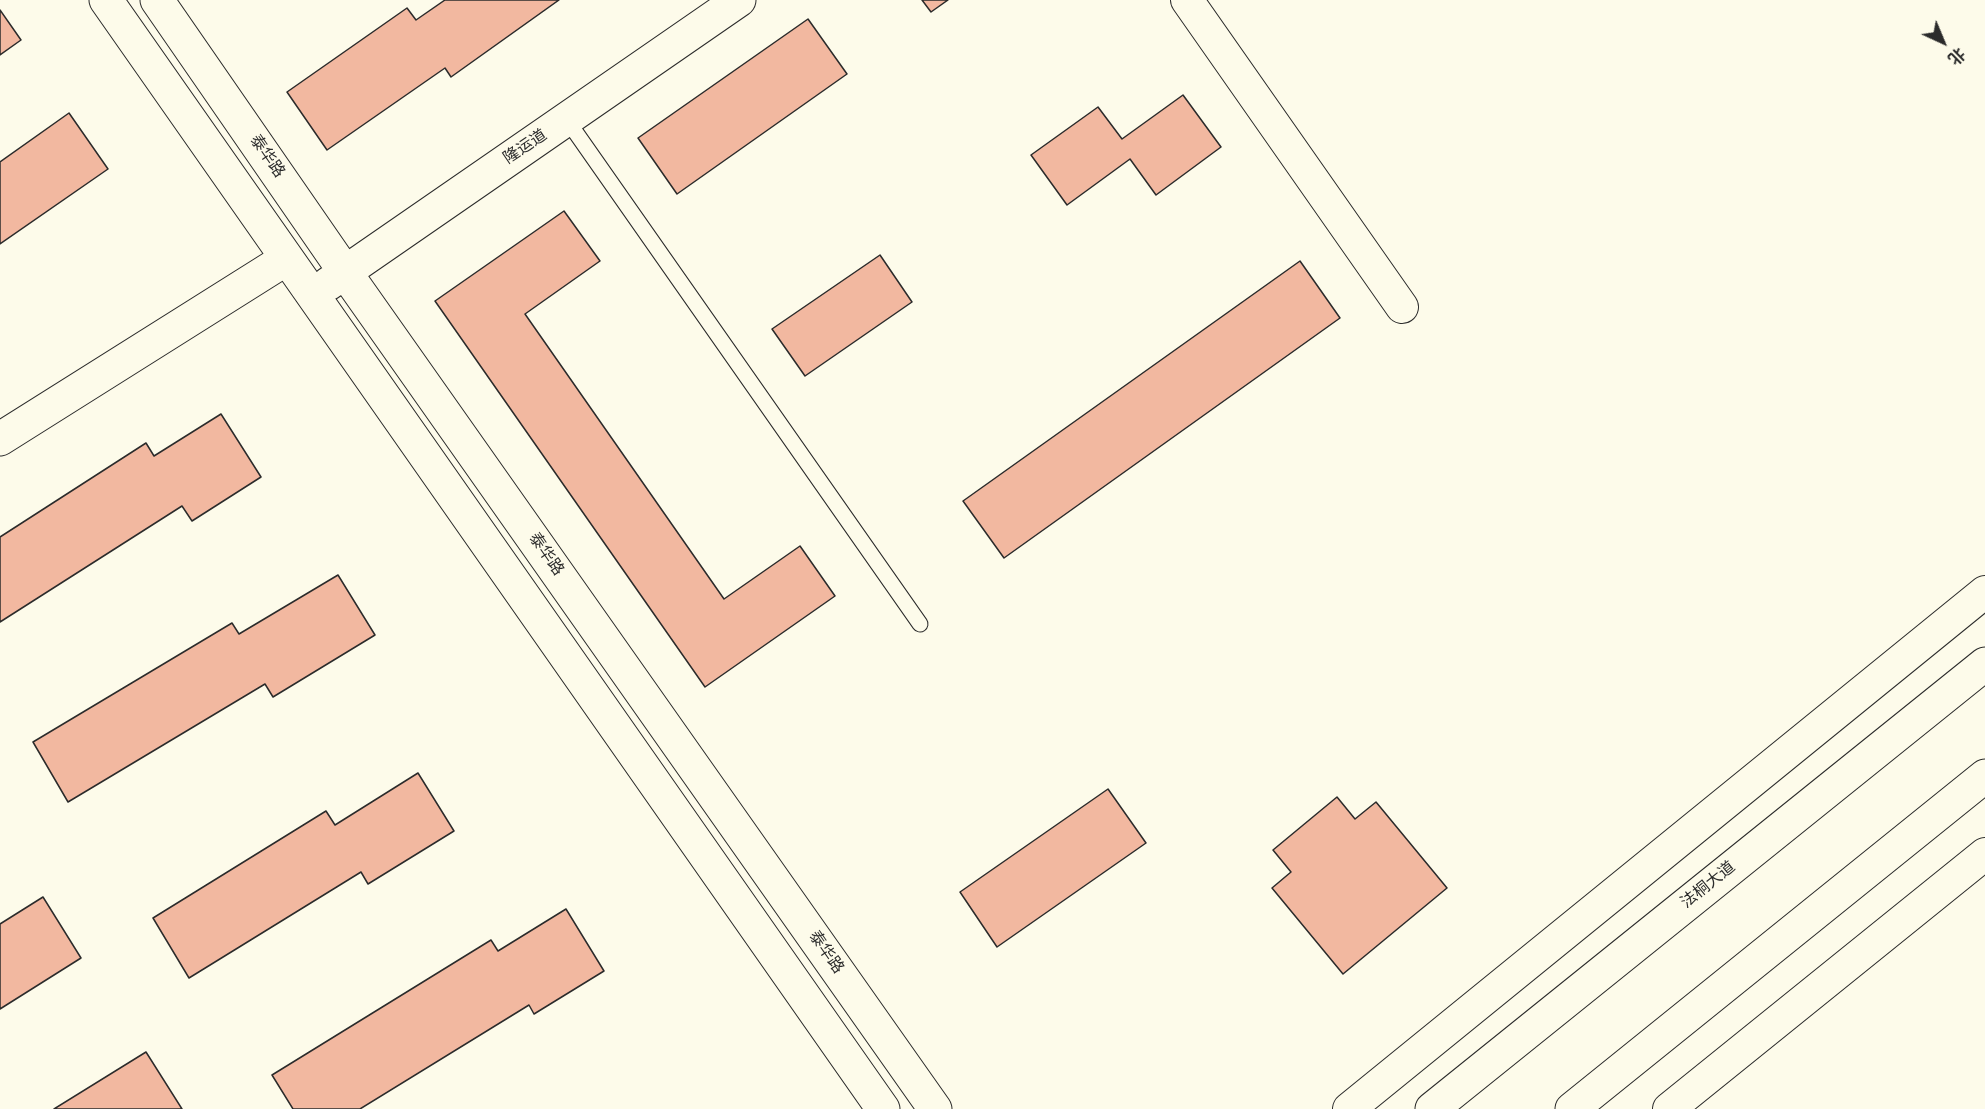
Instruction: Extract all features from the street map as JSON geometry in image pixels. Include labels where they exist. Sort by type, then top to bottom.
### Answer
[{"type":"main road","points":[[106,0],[883,1109]]},
{"type":"main road","name":"泰华路","points":[[157,0],[345,272],[935,1109]]},
{"type":"main road","name":"隆运道","points":[[311,295],[739,0]]},
{"type":"main road","points":[[0,439],[286,259]]},
{"type":"main road","name":"法桐大道","points":[[1432,1109],[1985,664]]},
{"type":"main road","points":[[1572,1109],[1985,776]]},
{"type":"street","points":[[1187,0],[1402,308]]},
{"type":"street","points":[[1349,1109],[1985,592]]},
{"type":"street","points":[[1669,1109],[1985,854]]},
{"type":"lane","points":[[567,120],[920,624]]},
{"type":"building","points":[[445,0],[559,0],[451,77],[445,68],[327,150],[287,92],[407,8],[416,20]]},
{"type":"building","points":[[922,0],[948,0],[931,12]]},
{"type":"building","points":[[0,10],[21,40],[0,55]]},
{"type":"building","points":[[808,19],[847,74],[677,194],[638,138]]},
{"type":"building","points":[[1183,95],[1221,147],[1156,195],[1130,159],[1067,205],[1031,155],[1098,107],[1122,139]]},
{"type":"building","points":[[69,113],[108,169],[0,244],[0,162]]},
{"type":"building","points":[[564,211],[600,261],[525,314],[724,599],[800,546],[835,596],[705,687],[435,301]]},
{"type":"building","points":[[880,255],[912,302],[805,376],[772,329]]},
{"type":"building","points":[[1300,261],[1340,318],[1004,558],[963,501]]},
{"type":"building","points":[[221,414],[261,477],[192,521],[182,506],[0,622],[0,537],[146,443],[154,456]]},
{"type":"building","points":[[338,575],[375,635],[273,697],[265,684],[68,802],[33,742],[232,623],[239,634]]},
{"type":"building","points":[[418,773],[454,831],[368,884],[361,872],[189,978],[153,918],[326,811],[335,825]]},
{"type":"building","points":[[1108,789],[1146,843],[997,947],[960,892]]},
{"type":"building","points":[[1337,797],[1355,819],[1376,802],[1447,888],[1343,974],[1272,888],[1291,872],[1273,850]]},
{"type":"building","points":[[43,897],[81,958],[0,1009],[0,924]]},
{"type":"building","points":[[566,909],[604,971],[534,1014],[529,1005],[360,1109],[293,1109],[272,1075],[491,940],[498,951]]},
{"type":"building","points":[[146,1052],[182,1109],[54,1109]]}]
